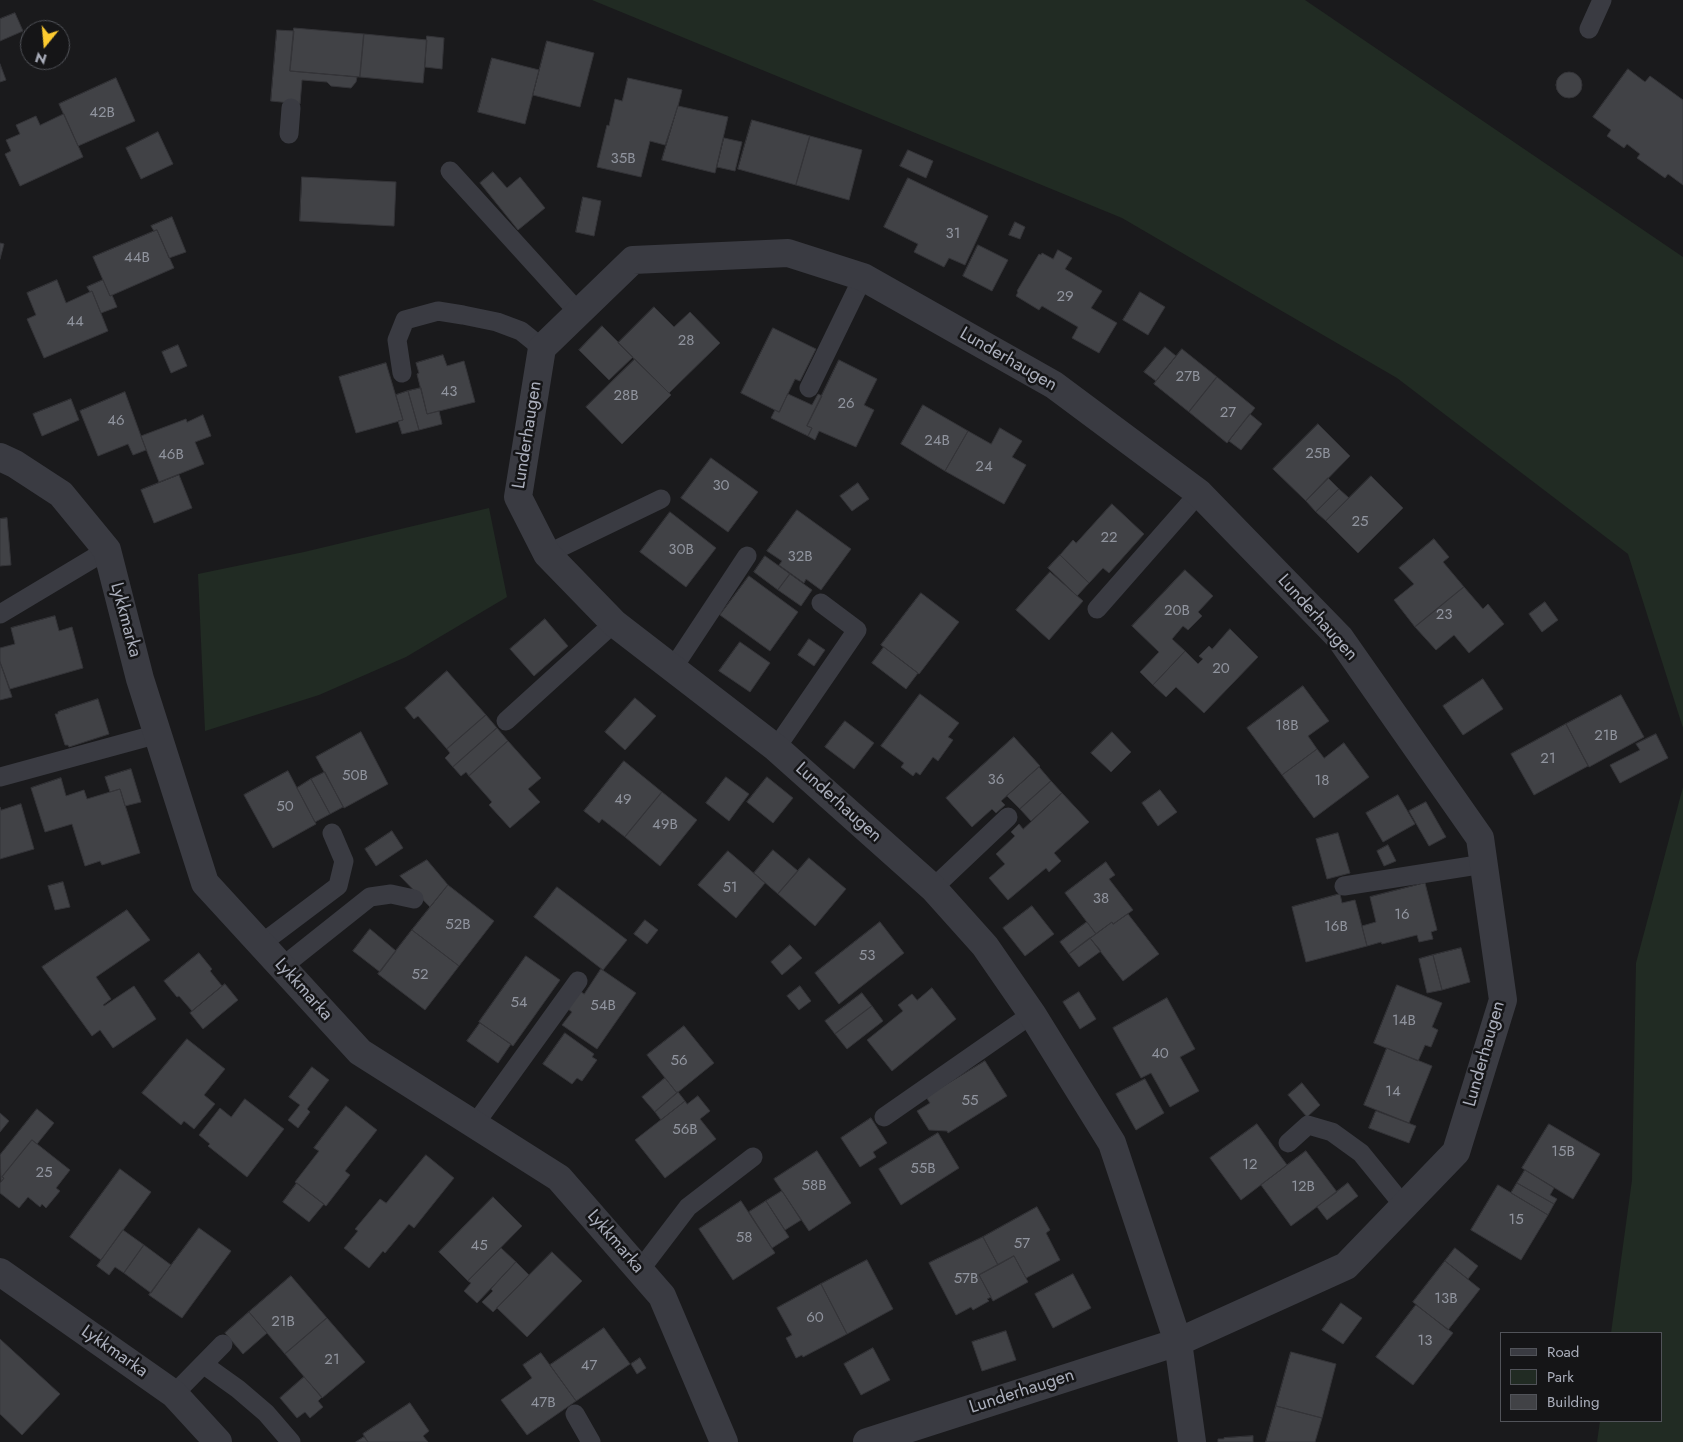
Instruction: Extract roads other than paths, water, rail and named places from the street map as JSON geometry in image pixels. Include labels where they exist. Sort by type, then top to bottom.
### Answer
[{"type":"street","name":"Lunderhaugen","points":[[867,1442],[1178,1342],[1346,1266],[1456,1152],[1503,1000],[1480,838],[1340,638],[1199,492],[1054,385],[863,278],[788,253],[634,260],[542,348],[518,496],[548,554],[614,623],[776,748],[933,888],[985,946],[1032,1014],[1112,1143],[1178,1342]]},
{"type":"street","name":"Lykkmarka","points":[[0,457],[15,464],[61,494],[107,550],[140,679],[205,883],[360,1052],[560,1178],[662,1296],[724,1442]]},
{"type":"street","name":"Lykkmarka","points":[[0,1272],[174,1394],[218,1442]]},
{"type":"street","points":[[1178,1342],[1192,1442]]},
{"type":"lane","points":[[1589,29],[1602,0]]},
{"type":"lane","points":[[289,134],[291,108]]},
{"type":"lane","points":[[450,171],[579,313]]},
{"type":"lane","points":[[809,388],[863,278]]},
{"type":"lane","points":[[402,373],[397,340],[405,320],[438,311],[497,322],[521,331],[542,348]]},
{"type":"lane","points":[[1097,609],[1199,492]]},
{"type":"lane","points":[[548,554],[661,499]]},
{"type":"lane","points":[[0,614],[107,550]]},
{"type":"lane","points":[[673,668],[747,556]]},
{"type":"lane","points":[[776,748],[857,630],[821,603]]},
{"type":"lane","points":[[506,721],[614,623]]},
{"type":"lane","points":[[0,778],[158,734]]},
{"type":"lane","points":[[933,888],[1008,818]]},
{"type":"lane","points":[[262,944],[338,886],[344,861],[332,833]]},
{"type":"lane","points":[[1344,886],[1484,864]]},
{"type":"lane","points":[[282,967],[370,897],[391,894],[414,899]]},
{"type":"lane","points":[[475,1124],[578,980]]},
{"type":"lane","points":[[884,1116],[1032,1014]]},
{"type":"lane","points":[[1288,1143],[1308,1125],[1332,1132],[1361,1153],[1404,1206]]},
{"type":"lane","points":[[640,1270],[688,1207],[753,1157]]},
{"type":"lane","points":[[174,1394],[223,1344]]},
{"type":"lane","points":[[203,1364],[238,1389],[266,1413],[291,1442]]},
{"type":"lane","points":[[575,1414],[591,1442]]}]
